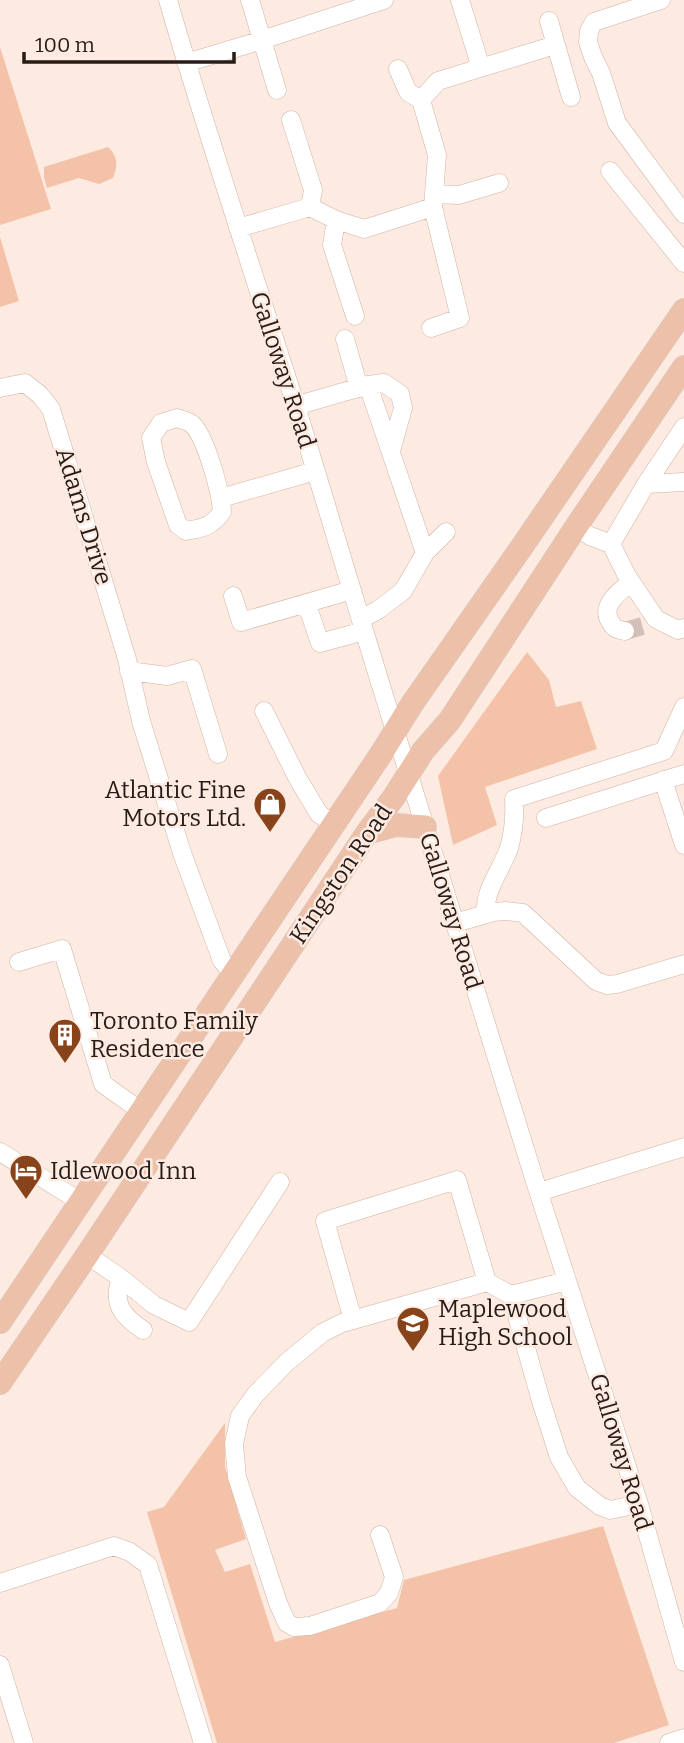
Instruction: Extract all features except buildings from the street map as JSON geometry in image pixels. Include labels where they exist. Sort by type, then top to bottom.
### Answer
[{"type":"main road","name":"Kingston Road","points":[[0,1322],[396,733],[412,704],[684,310]]},
{"type":"main road","name":"Kingston Road","points":[[0,1383],[367,833],[394,797],[408,772],[450,720],[684,367]]},
{"type":"main road","points":[[367,833],[396,825],[425,827]]},
{"type":"street","name":"Galloway Road","points":[[168,0],[539,1192],[639,1504],[684,1662]]},
{"type":"street","points":[[250,0],[277,90]]},
{"type":"street","points":[[186,63],[384,0]]},
{"type":"street","points":[[460,0],[481,68]]},
{"type":"street","points":[[661,0],[594,22],[589,31],[588,42],[617,123],[681,202]]},
{"type":"street","points":[[549,21],[571,97]]},
{"type":"street","points":[[421,100],[438,81],[555,45]]},
{"type":"street","points":[[398,69],[408,92],[421,100],[437,155],[434,201],[460,318],[431,328]]},
{"type":"street","points":[[291,120],[313,190],[310,207]]},
{"type":"street","points":[[610,171],[684,263]]},
{"type":"street","points":[[238,228],[310,207],[336,220],[364,229],[434,201],[499,183]]},
{"type":"street","points":[[336,220],[332,245],[355,316]]},
{"type":"street","points":[[345,339],[391,452],[425,553]]},
{"type":"street","name":"Adams Drive","points":[[0,388],[25,383],[40,395],[51,409],[128,665],[141,721],[183,853],[222,961],[234,975]]},
{"type":"street","points":[[295,406],[384,383],[400,394],[403,408],[391,452]]},
{"type":"street","points":[[177,418],[191,423],[196,429],[201,436],[221,498],[222,512],[214,523],[186,531],[178,525],[156,461],[152,438],[161,424],[177,418]]},
{"type":"street","points":[[611,544],[684,426]]},
{"type":"street","points":[[221,498],[315,471]]},
{"type":"street","points":[[646,484],[684,482]]},
{"type":"street","points":[[576,527],[611,544],[650,622],[678,630],[684,628]]},
{"type":"street","points":[[308,608],[320,643],[363,625],[378,610],[404,592],[425,553],[446,532]]},
{"type":"street","points":[[625,631],[613,626],[607,614],[613,598],[631,582]]},
{"type":"street","points":[[233,596],[241,622],[352,590]]},
{"type":"street","points":[[128,665],[167,676],[192,669],[218,754]]},
{"type":"street","points":[[487,914],[487,897],[508,850],[515,823],[514,799],[664,751],[684,708]]},
{"type":"street","points":[[264,711],[319,814],[334,824]]},
{"type":"street","points":[[546,818],[684,774]]},
{"type":"street","points":[[663,780],[684,845]]},
{"type":"street","points":[[455,923],[493,912],[525,914],[594,980],[603,985],[617,984],[684,964]]},
{"type":"street","points":[[19,962],[62,949],[103,1084],[142,1111]]},
{"type":"street","points":[[539,1192],[684,1147]]},
{"type":"street","points":[[0,1152],[81,1202]]},
{"type":"street","points":[[353,1320],[325,1221],[457,1180],[487,1282]]},
{"type":"street","points":[[87,1255],[154,1305],[189,1322],[280,1182]]},
{"type":"street","points":[[121,1278],[118,1303],[127,1320],[143,1330]]},
{"type":"street","points":[[380,1535],[394,1577],[389,1593],[380,1603],[310,1626],[294,1627],[287,1623],[237,1477],[234,1444],[240,1416],[255,1395],[286,1363],[322,1333],[342,1323],[487,1282],[511,1295],[567,1281]]},
{"type":"street","points":[[511,1295],[559,1457],[577,1488],[600,1506],[610,1510],[639,1504]]},
{"type":"street","points":[[0,1583],[114,1546],[130,1552],[148,1564],[203,1743]]},
{"type":"street","points":[[0,1665],[24,1743]]},
{"type":"street","points":[[669,1743],[684,1738]]},
{"type":"shaded area","points":[[0,47],[51,209],[0,225]]},
{"type":"shaded area","points":[[108,147],[116,161],[113,178],[99,184],[79,178],[47,188],[44,167]]},
{"type":"shaded area","points":[[0,237],[19,301],[0,307]]},
{"type":"shaded area","points":[[527,652],[549,680],[556,707],[581,701],[597,749],[485,787],[497,825],[453,845],[438,776]]},
{"type":"shaded area","points":[[225,1423],[225,1467],[246,1539],[215,1550],[225,1572],[250,1564],[275,1642],[397,1608],[404,1580],[603,1526],[669,1725],[614,1743],[217,1743],[147,1512],[164,1507]]},
{"type":"tunnel","points":[[625,631],[643,626]]},
{"type":"place","name":"Atlantic Fine Motors Ltd.","points":[[270,834]]},
{"type":"place","name":"Toronto Family Residence","points":[[65,1065]]},
{"type":"place","name":"Idlewood Inn","points":[[26,1201]]},
{"type":"place","name":"Maplewood High School","points":[[413,1353]]}]
